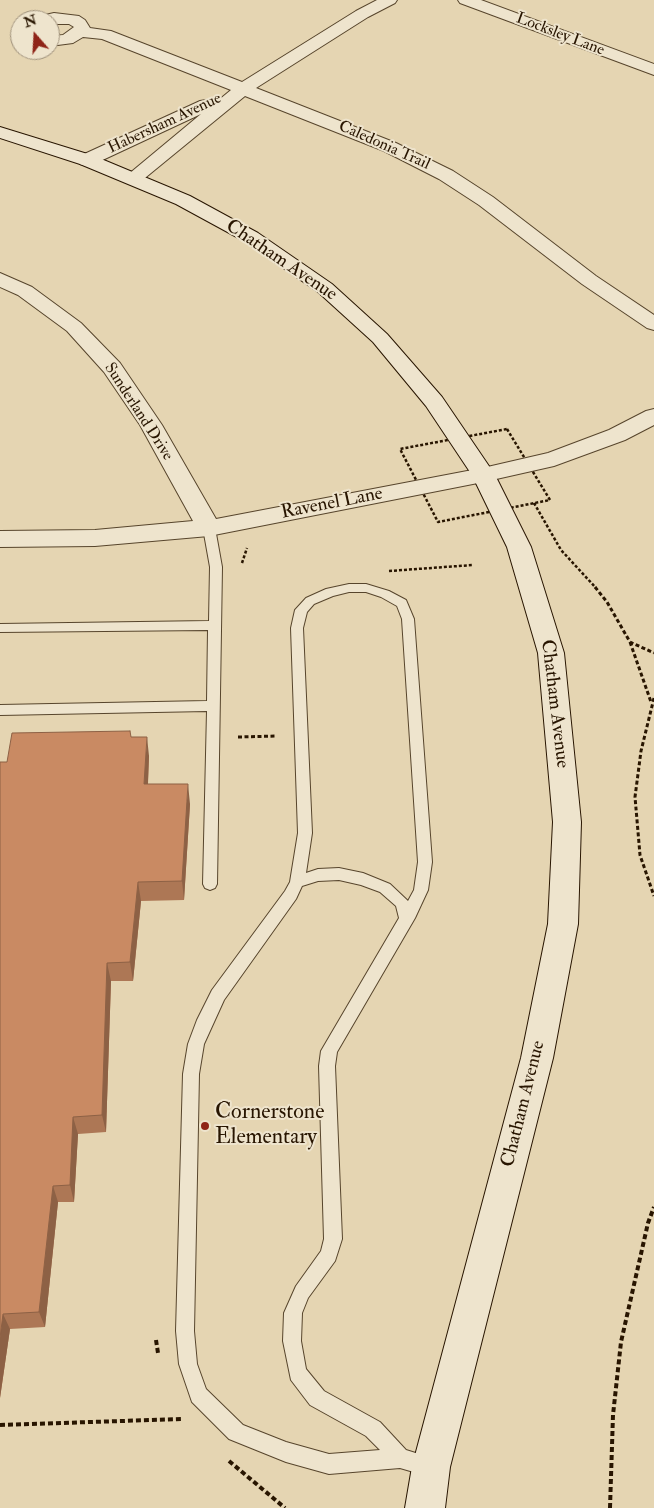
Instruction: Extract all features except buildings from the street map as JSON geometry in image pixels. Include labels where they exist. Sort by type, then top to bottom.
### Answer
[{"type":"street","name":"Habersham Avenue","points":[[133,178],[244,88],[362,14],[389,0]]},
{"type":"street","name":"Locksley Lane","points":[[466,0],[654,70]]},
{"type":"street","points":[[60,18],[73,19],[79,23],[82,27],[80,32]]},
{"type":"street","name":"Caledonia Trail","points":[[60,40],[67,39],[80,32],[105,34],[390,147],[446,175],[486,201],[589,280],[654,324]]},
{"type":"street","name":"Habersham Avenue","points":[[87,160],[244,88]]},
{"type":"street","name":"Chatham Avenue","points":[[0,132],[87,160],[183,200],[251,237],[325,288],[380,338],[434,402],[483,475],[519,547],[551,653],[567,822],[563,914],[537,1058],[431,1467],[425,1508]]},
{"type":"street","name":"Sunderland Drive","points":[[0,279],[25,291],[74,327],[112,368],[151,425],[209,528]]},
{"type":"street","name":"Ravenel Lane","points":[[0,540],[95,538],[209,528],[483,475],[554,459],[617,435],[654,416]]},
{"type":"lane","points":[[209,528],[216,567],[210,884]]},
{"type":"lane","points":[[400,1458],[373,1429],[317,1398],[298,1373],[292,1341],[293,1313],[317,1269],[329,1255],[333,1239],[327,1066],[329,1051],[407,918],[421,890],[426,862],[408,618],[402,603],[385,594],[366,588],[349,588],[330,592],[310,601],[301,610],[297,628],[305,833],[297,882],[291,894],[218,995],[205,1020],[196,1044],[191,1074],[185,1332],[188,1364],[199,1395],[236,1432],[286,1452],[329,1464],[400,1458],[431,1467]]},
{"type":"lane","points":[[0,628],[215,625]]},
{"type":"lane","points":[[0,710],[213,706]]},
{"type":"lane","points":[[297,882],[318,875],[339,874],[363,879],[385,888],[402,903],[407,918]]},
{"type":"path","points":[[534,503],[561,550],[606,602],[630,642],[651,703]]},
{"type":"path","points":[[242,572],[242,563],[248,543]]},
{"type":"path","points":[[630,642],[654,653]]},
{"type":"path","points":[[654,698],[651,703],[641,751],[634,797],[640,855],[654,896]]},
{"type":"path","points":[[238,728],[238,737],[282,736]]},
{"type":"path","points":[[610,1508],[613,1415],[621,1342],[654,1207]]},
{"type":"path","points":[[0,1424],[190,1419]]},
{"type":"place","name":"Cornerstone Elementary","points":[[205,1126]]}]
